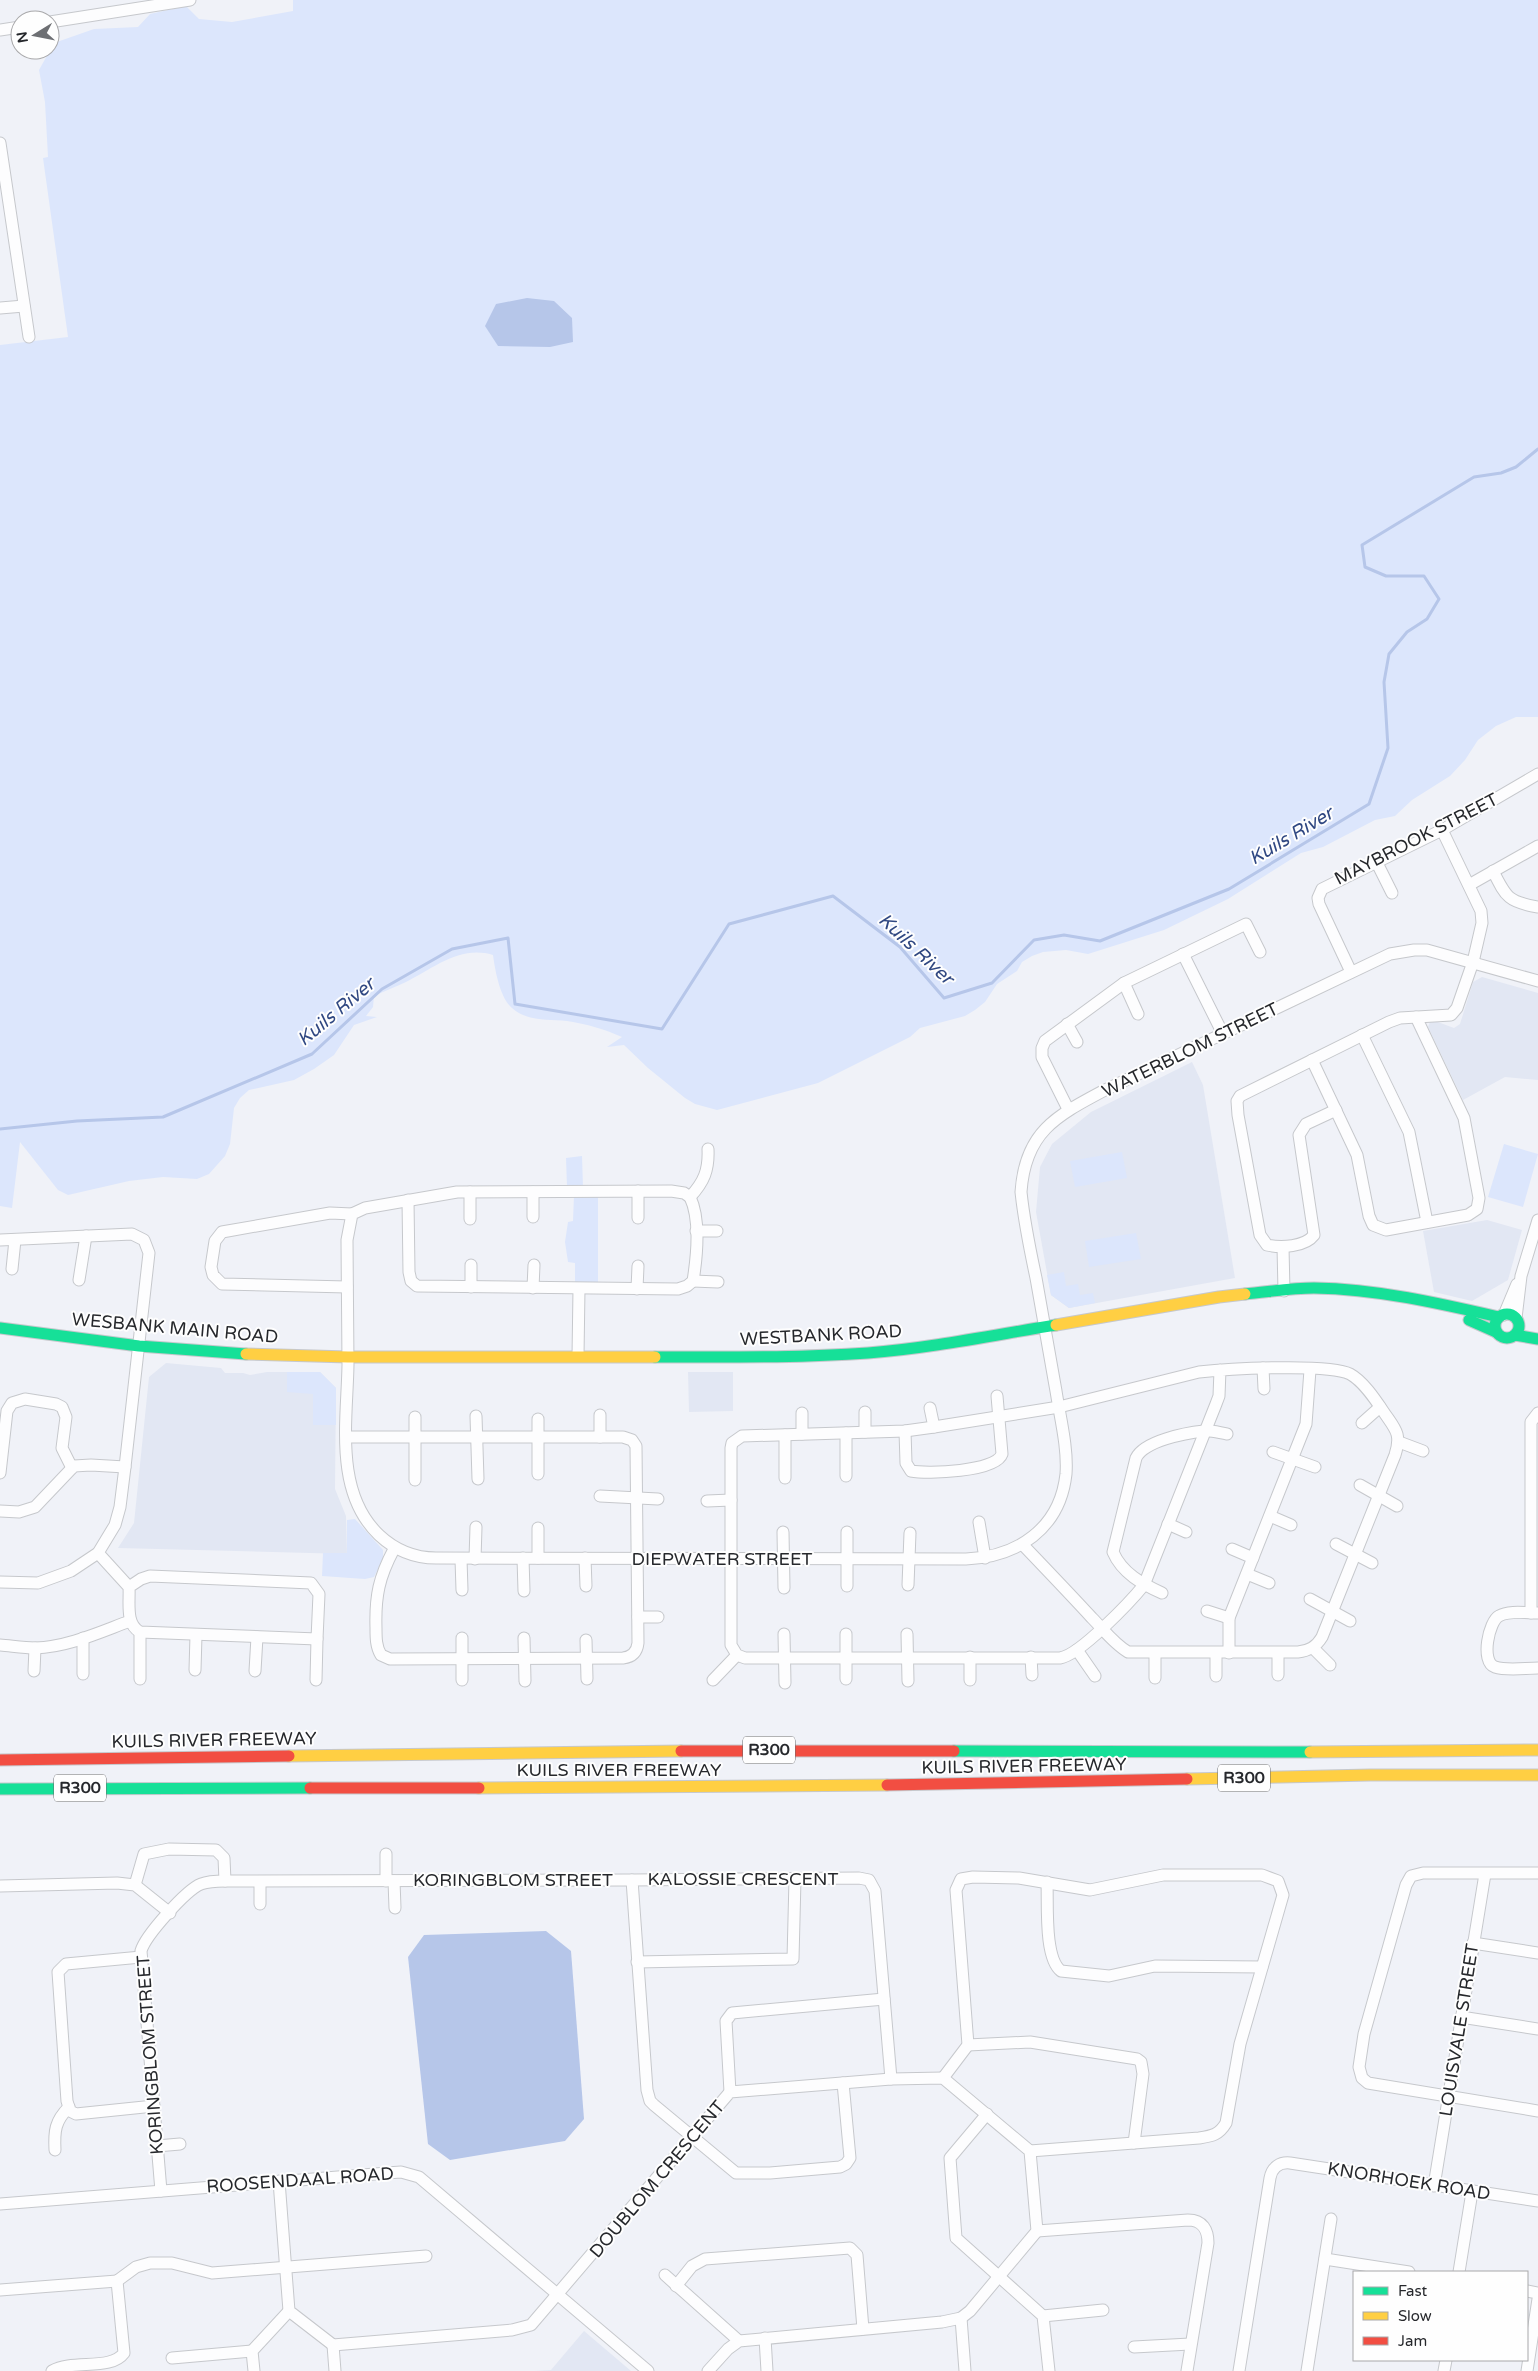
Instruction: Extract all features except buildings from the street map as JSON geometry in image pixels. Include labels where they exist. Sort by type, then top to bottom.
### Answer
[{"type":"main road","name":"WESTBANK ROAD","points":[[348,1357],[750,1357],[868,1353],[944,1344],[1210,1299],[1312,1288],[1392,1294],[1510,1322],[1506,1338],[1480,1323],[1452,1314],[1409,1305],[1312,1296],[1288,1291]]},
{"type":"main road","points":[[1496,1332],[1496,1322],[1510,1322],[1538,1332]]},
{"type":"main road","points":[[1510,1322],[1538,1339]]},
{"type":"main road","name":"WESBANK MAIN ROAD","points":[[0,1328],[138,1346],[231,1353],[348,1357]]},
{"type":"main road","points":[[0,1748],[95,1749],[130,1758]]},
{"type":"main road","name":"KUILS RIVER FREEWAY","points":[[0,1760],[798,1750],[1372,1752],[1538,1750]]},
{"type":"main road","name":"KUILS RIVER FREEWAY","points":[[0,1789],[798,1788],[1370,1775],[1538,1775]]},
{"type":"main road","points":[[0,1799],[104,1795],[160,1788]]},
{"type":"street","points":[[60,20],[190,0]]},
{"type":"street","points":[[0,143],[3,180],[28,337]]},
{"type":"street","points":[[0,308],[24,306]]},
{"type":"street","name":"MAYBROOK STREET","points":[[1351,972],[1321,910],[1318,898],[1319,892],[1326,885],[1442,830],[1538,774]]},
{"type":"street","points":[[1336,1110],[1306,1124],[1300,1131],[1299,1140],[1315,1232],[1307,1242],[1270,1246],[1261,1239],[1237,1101],[1246,1092],[1400,1018],[1447,1016],[1454,1012],[1473,962],[1482,918],[1469,885],[1442,830]]},
{"type":"street","points":[[1469,885],[1538,846]]},
{"type":"street","points":[[1376,861],[1392,893]]},
{"type":"street","points":[[1493,871],[1508,898],[1517,903],[1538,907]]},
{"type":"street","points":[[1068,1109],[1041,1051],[1045,1040],[1124,983],[1246,924],[1260,952]]},
{"type":"street","name":"WATERBLOM STREET","points":[[1045,1328],[1023,1209],[1022,1177],[1025,1162],[1037,1137],[1053,1120],[1068,1109],[1390,954],[1427,950],[1538,981]]},
{"type":"street","points":[[1183,954],[1223,1034]]},
{"type":"street","points":[[1124,983],[1138,1014]]},
{"type":"street","points":[[1312,1060],[1357,1155],[1368,1216],[1373,1225],[1386,1230],[1472,1214],[1477,1209],[1479,1198],[1464,1118],[1416,1017]]},
{"type":"street","points":[[1067,1024],[1077,1042]]},
{"type":"street","points":[[1362,1035],[1410,1132],[1427,1222]]},
{"type":"street","points":[[690,1197],[703,1182],[709,1164],[708,1149]]},
{"type":"street","points":[[638,1191],[638,1218]]},
{"type":"street","points":[[470,1192],[470,1219]]},
{"type":"street","points":[[347,1287],[222,1284],[213,1275],[211,1267],[215,1241],[219,1234],[225,1230],[260,1227],[330,1214],[352,1214],[365,1208],[438,1194],[470,1192],[678,1192],[690,1197],[694,1206],[696,1231],[693,1281]]},
{"type":"street","points":[[533,1192],[533,1217]]},
{"type":"street","points":[[408,1200],[409,1272],[411,1281],[420,1287],[681,1289],[693,1281],[718,1282]]},
{"type":"street","name":"DIEPWATER STREET","points":[[352,1214],[347,1229],[347,1437],[349,1477],[358,1505],[372,1528],[394,1548],[426,1558],[847,1559],[985,1558],[1002,1554],[1023,1545],[1045,1526],[1055,1509],[1062,1491],[1066,1464],[1045,1328]]},
{"type":"street","points":[[1510,1322],[1521,1276],[1538,1220]]},
{"type":"street","points":[[696,1231],[717,1230]]},
{"type":"street","points":[[0,1240],[132,1234],[140,1237],[147,1244],[150,1253],[120,1507],[115,1525],[98,1553],[71,1571],[55,1578],[25,1584],[0,1582]]},
{"type":"street","points":[[79,1280],[86,1236]]},
{"type":"street","points":[[12,1269],[15,1240]]},
{"type":"street","points":[[1283,1246],[1288,1291]]},
{"type":"street","points":[[471,1265],[471,1287]]},
{"type":"street","points":[[534,1265],[534,1288]]},
{"type":"street","points":[[637,1289],[638,1266]]},
{"type":"street","points":[[578,1356],[579,1289]]},
{"type":"street","points":[[1023,1545],[1102,1628],[1128,1652],[1298,1652],[1313,1648],[1322,1637],[1355,1554],[1399,1442],[1398,1432],[1380,1407],[1352,1375],[1310,1370],[1263,1368],[1220,1370],[1186,1374],[1058,1407],[934,1427],[846,1433],[742,1436],[732,1442],[731,1646],[737,1655],[745,1658],[1060,1658],[1077,1650],[1102,1628],[1129,1602],[1144,1584],[1218,1396],[1220,1370]]},
{"type":"street","points":[[1263,1368],[1264,1389]]},
{"type":"street","points":[[1229,1653],[1229,1618],[1306,1424],[1310,1370]]},
{"type":"street","points":[[905,1430],[906,1463],[910,1470],[954,1471],[992,1463],[999,1460],[1002,1454],[997,1396]]},
{"type":"street","points":[[0,1473],[7,1411],[12,1403],[25,1399],[56,1404],[64,1410],[66,1418],[62,1448],[72,1468]]},
{"type":"street","points":[[1362,1422],[1380,1407]]},
{"type":"street","points":[[930,1408],[934,1427]]},
{"type":"street","points":[[865,1412],[865,1432]]},
{"type":"street","points":[[802,1413],[802,1434]]},
{"type":"street","points":[[1538,1413],[1531,1422],[1534,1614],[1503,1614],[1495,1619],[1486,1656],[1488,1662],[1494,1667],[1538,1668]]},
{"type":"street","points":[[600,1415],[600,1437]]},
{"type":"street","points":[[476,1416],[478,1479]]},
{"type":"street","points":[[415,1417],[415,1480]]},
{"type":"street","points":[[538,1419],[538,1474]]},
{"type":"street","points":[[1162,1592],[1144,1584],[1119,1563],[1112,1549],[1136,1458],[1139,1452],[1147,1445],[1205,1431],[1227,1434]]},
{"type":"street","points":[[846,1433],[846,1476]]},
{"type":"street","points":[[785,1435],[785,1478]]},
{"type":"street","points":[[347,1437],[623,1437],[635,1444],[638,1643],[633,1654],[623,1658],[390,1659],[381,1655],[376,1643],[376,1594],[385,1566],[394,1548]]},
{"type":"street","points":[[1399,1442],[1423,1450]]},
{"type":"street","points":[[1273,1452],[1315,1467]]},
{"type":"street","points":[[0,1511],[19,1512],[36,1507],[72,1468],[91,1465],[125,1467]]},
{"type":"street","points":[[1360,1485],[1397,1506]]},
{"type":"street","points":[[600,1496],[658,1498]]},
{"type":"street","points":[[707,1501],[731,1500]]},
{"type":"street","points":[[1270,1516],[1291,1525]]},
{"type":"street","points":[[979,1522],[985,1558]]},
{"type":"street","points":[[1168,1524],[1186,1532]]},
{"type":"street","points":[[475,1558],[476,1527]]},
{"type":"street","points":[[538,1528],[538,1558]]},
{"type":"street","points":[[783,1532],[784,1588]]},
{"type":"street","points":[[847,1532],[847,1586]]},
{"type":"street","points":[[908,1585],[910,1533]]},
{"type":"street","points":[[1336,1544],[1372,1563]]},
{"type":"street","points":[[1232,1549],[1253,1558]]},
{"type":"street","points":[[98,1553],[130,1587],[130,1621],[134,1628],[140,1632],[317,1639]]},
{"type":"street","points":[[461,1558],[462,1590]]},
{"type":"street","points":[[523,1558],[524,1591]]},
{"type":"street","points":[[585,1558],[586,1586]]},
{"type":"street","points":[[1247,1574],[1269,1583]]},
{"type":"street","points":[[130,1587],[141,1579],[150,1576],[308,1582],[316,1587],[319,1594],[316,1680]]},
{"type":"street","points":[[1310,1600],[1350,1621]]},
{"type":"street","points":[[1207,1611],[1229,1618]]},
{"type":"street","points":[[638,1617],[658,1617]]},
{"type":"street","points":[[0,1645],[35,1648],[83,1638],[130,1621]]},
{"type":"street","points":[[140,1632],[140,1678]]},
{"type":"street","points":[[784,1634],[785,1683]]},
{"type":"street","points":[[846,1634],[846,1679]]},
{"type":"street","points":[[907,1634],[908,1681]]},
{"type":"street","points":[[195,1670],[196,1635]]},
{"type":"street","points":[[255,1671],[256,1636]]},
{"type":"street","points":[[83,1638],[83,1674]]},
{"type":"street","points":[[462,1638],[462,1680]]},
{"type":"street","points":[[524,1638],[525,1681]]},
{"type":"street","points":[[586,1640],[587,1679]]},
{"type":"street","points":[[34,1671],[35,1648]]},
{"type":"street","points":[[1313,1648],[1330,1665]]},
{"type":"street","points":[[1077,1650],[1095,1676]]},
{"type":"street","points":[[1278,1652],[1278,1675]]},
{"type":"street","points":[[1155,1653],[1155,1678]]},
{"type":"street","points":[[1216,1653],[1216,1676]]},
{"type":"street","points":[[713,1680],[737,1655]]},
{"type":"street","points":[[970,1657],[970,1680]]},
{"type":"street","points":[[1031,1657],[1032,1675]]},
{"type":"street","points":[[135,1885],[144,1854],[169,1850],[216,1850],[225,1862],[225,1881]]},
{"type":"street","points":[[386,1854],[390,1881]]},
{"type":"street","points":[[1538,1873],[1423,1873],[1411,1876],[1406,1885],[1364,2034],[1359,2073],[1368,2083],[1538,2111]]},
{"type":"street","name":"LOUISVALE STREET","points":[[1434,2186],[1485,1874]]},
{"type":"street","points":[[708,2371],[728,2349],[739,2341],[942,2322],[961,2318],[970,2311],[1037,2231],[1030,2151],[943,2078],[968,2045],[957,1885],[963,1878],[1019,1878],[1090,1890],[1164,1875],[1262,1875],[1275,1878],[1281,1886],[1283,1896],[1240,2044],[1226,2123],[1223,2128],[1210,2137],[1030,2151]]},
{"type":"street","name":"KALOSSIE CRESCENT","points":[[843,2084],[850,2158],[846,2164],[840,2167],[770,2173],[736,2173],[654,2105],[648,2095],[632,1880],[866,1878],[872,1884],[875,1891],[891,2079]]},
{"type":"street","points":[[637,1962],[793,1959],[795,1879]]},
{"type":"street","name":"KORINGBLOM STREET","points":[[161,2191],[141,1957],[144,1942],[170,1912],[199,1885],[225,1881],[632,1880]]},
{"type":"street","name":"KORINGBLOM STREET","points":[[390,1881],[395,1908]]},
{"type":"street","points":[[260,1882],[260,1904]]},
{"type":"street","points":[[1047,1882],[1051,1954],[1055,1966],[1061,1971],[1101,1976],[1155,1966],[1262,1967]]},
{"type":"street","points":[[0,1886],[110,1883],[135,1885],[170,1912]]},
{"type":"street","points":[[1473,1943],[1538,1953]]},
{"type":"street","points":[[141,1957],[66,1964],[58,1972],[69,2107],[76,2114],[154,2106]]},
{"type":"street","points":[[730,2092],[726,2021],[732,2013],[884,1999]]},
{"type":"street","points":[[1461,2017],[1538,2028]]},
{"type":"street","points":[[968,2045],[1030,2042],[1137,2059],[1142,2062],[1144,2074],[1134,2143]]},
{"type":"street","name":"DOUBLOM CRESCENT","points":[[333,2345],[519,2329],[531,2325],[558,2296],[730,2092],[891,2079],[943,2078]]},
{"type":"street","points":[[55,2150],[55,2127],[59,2117],[69,2107]]},
{"type":"street","points":[[987,2114],[950,2158],[955,2232],[959,2242],[1043,2316],[1049,2371]]},
{"type":"street","points":[[157,2146],[180,2144]]},
{"type":"street","name":"KNORHOEK ROAD","points":[[1239,2371],[1270,2178],[1274,2168],[1280,2164],[1290,2163],[1538,2201]]},
{"type":"street","name":"ROOSENDAAL ROAD","points":[[0,2204],[401,2172],[419,2177],[648,2371]]},
{"type":"street","points":[[172,2358],[252,2351],[289,2310],[279,2181]]},
{"type":"street","points":[[1459,2271],[1472,2192]]},
{"type":"street","points":[[1307,2371],[1331,2219]]},
{"type":"street","points":[[1037,2231],[1188,2220],[1196,2220],[1203,2225],[1208,2235],[1208,2244],[1187,2371]]},
{"type":"street","points":[[676,2286],[692,2266],[705,2259],[850,2248],[857,2255],[863,2329]]},
{"type":"street","points":[[0,2290],[117,2281],[136,2266],[150,2263],[172,2263],[212,2273],[426,2256]]},
{"type":"street","points":[[1325,2259],[1403,2271]]},
{"type":"street","points":[[664,2275],[739,2341]]},
{"type":"street","points":[[52,2371],[62,2367],[111,2364],[120,2361],[124,2353],[117,2281]]},
{"type":"street","points":[[1527,2371],[1538,2299]]},
{"type":"street","points":[[289,2310],[333,2345],[335,2371]]},
{"type":"street","points":[[1043,2316],[1103,2310]]},
{"type":"street","points":[[961,2318],[965,2371]]},
{"type":"street","points":[[765,2338],[768,2371]]},
{"type":"street","points":[[1134,2347],[1190,2344]]},
{"type":"street","points":[[252,2351],[254,2371]]},
{"type":"shaded area","points":[[293,0],[1538,0],[1538,717],[1516,717],[1496,726],[1478,740],[1465,760],[1450,776],[1412,800],[1395,816],[1375,820],[1323,847],[1301,853],[1228,899],[1164,930],[1088,954],[1066,950],[1043,952],[1032,956],[1022,962],[1017,971],[997,984],[985,1002],[965,1016],[920,1028],[910,1037],[818,1083],[717,1110],[695,1104],[648,1068],[624,1045],[607,1047],[622,1037],[588,1025],[531,1018],[512,1008],[501,991],[493,955],[469,953],[458,955],[374,996],[373,1007],[366,1016],[377,1017],[354,1025],[334,1055],[314,1069],[294,1080],[249,1090],[240,1098],[234,1108],[230,1144],[225,1156],[209,1174],[197,1179],[163,1177],[129,1181],[68,1195],[58,1190],[20,1142],[12,1208],[0,1206],[0,345],[68,337],[43,158],[48,157],[45,102],[39,70],[45,60],[60,60],[60,41],[94,29],[138,27],[150,14],[186,6],[199,19],[232,22],[293,11]]},
{"type":"shaded area","points":[[527,298],[554,301],[572,318],[573,342],[550,347],[498,346],[485,326],[496,304]]},
{"type":"shaded area","points":[[1482,977],[1538,993],[1538,1080],[1505,1077],[1463,1100],[1428,1027],[1430,1022],[1435,1021],[1454,1028],[1460,1024],[1473,982]]},
{"type":"shaded area","points":[[1192,1062],[1203,1085],[1235,1278],[1069,1308],[1051,1295],[1036,1212],[1040,1167],[1052,1144],[1091,1112]]},
{"type":"shaded area","points":[[1504,1144],[1538,1154],[1523,1207],[1488,1197]]},
{"type":"shaded area","points":[[1122,1152],[1127,1178],[1075,1187],[1070,1161]]},
{"type":"shaded area","points":[[582,1156],[583,1187],[567,1187],[566,1158]]},
{"type":"shaded area","points":[[574,1195],[598,1195],[598,1285],[575,1284],[575,1263],[568,1262],[565,1242],[568,1222],[573,1221]]},
{"type":"shaded area","points":[[1487,1220],[1522,1230],[1508,1280],[1472,1301],[1434,1292],[1423,1231]]},
{"type":"shaded area","points":[[1136,1233],[1141,1259],[1089,1267],[1085,1241]]},
{"type":"shaded area","points":[[1064,1272],[1066,1286],[1078,1284],[1080,1295],[1093,1293],[1095,1303],[1069,1308],[1051,1295],[1047,1275]]},
{"type":"shaded area","points":[[166,1363],[221,1368],[225,1373],[250,1375],[267,1372],[320,1372],[336,1388],[335,1489],[346,1516],[347,1554],[118,1548],[134,1523],[149,1377]]},
{"type":"shaded area","points":[[287,1372],[320,1372],[336,1388],[336,1425],[313,1425],[313,1394],[287,1392]]},
{"type":"shaded area","points":[[688,1372],[733,1372],[733,1411],[689,1412]]},
{"type":"shaded area","points":[[355,1519],[383,1550],[383,1559],[374,1577],[365,1579],[322,1576],[323,1553],[347,1553],[347,1520]]},
{"type":"shaded area","points":[[546,1931],[571,1951],[584,2119],[565,2141],[450,2160],[428,2144],[408,1957],[424,1935]]},
{"type":"shaded area","points":[[584,2331],[631,2371],[534,2371],[551,2370]]},
{"type":"waterway","name":"Kuils River","points":[[0,1129],[77,1121],[163,1117],[312,1054],[382,989],[452,949],[508,938],[515,1004],[662,1029],[729,924],[833,896],[900,947],[944,998],[992,983],[1034,940],[1064,935],[1100,941],[1229,889],[1369,804],[1388,748],[1384,682],[1389,654],[1407,632],[1427,619],[1439,599],[1424,576],[1386,576],[1365,567],[1362,545],[1474,477],[1501,473],[1516,467],[1538,449]]},
{"type":"traffic: fast","points":[[1245,1294],[1305,1288],[1361,1291],[1430,1302],[1499,1317]]},
{"type":"traffic: fast","points":[[1507,1314],[1512,1315],[1518,1321],[1519,1326],[1518,1331],[1512,1337],[1507,1338],[1502,1337],[1496,1331],[1495,1326],[1496,1321],[1502,1315],[1507,1314]]},
{"type":"traffic: fast","points":[[1469,1320],[1496,1332]]},
{"type":"traffic: fast","points":[[655,1357],[868,1353],[939,1345],[1056,1325]]},
{"type":"traffic: fast","points":[[0,1328],[139,1346],[246,1354]]},
{"type":"traffic: fast","points":[[1515,1335],[1538,1339]]},
{"type":"traffic: fast","points":[[954,1751],[1310,1752]]},
{"type":"traffic: fast","points":[[0,1789],[310,1788]]},
{"type":"traffic: slow","points":[[1056,1325],[1245,1294]]},
{"type":"traffic: slow","points":[[246,1354],[348,1357],[655,1357]]},
{"type":"traffic: slow","points":[[1310,1752],[1538,1750]]},
{"type":"traffic: slow","points":[[289,1756],[681,1751]]},
{"type":"traffic: slow","points":[[1187,1779],[1370,1775],[1538,1775]]},
{"type":"traffic: slow","points":[[479,1788],[887,1785]]},
{"type":"traffic: jam","points":[[681,1751],[954,1751]]},
{"type":"traffic: jam","points":[[0,1760],[289,1756]]},
{"type":"traffic: jam","points":[[887,1785],[1187,1779]]},
{"type":"traffic: jam","points":[[310,1788],[479,1788]]}]
